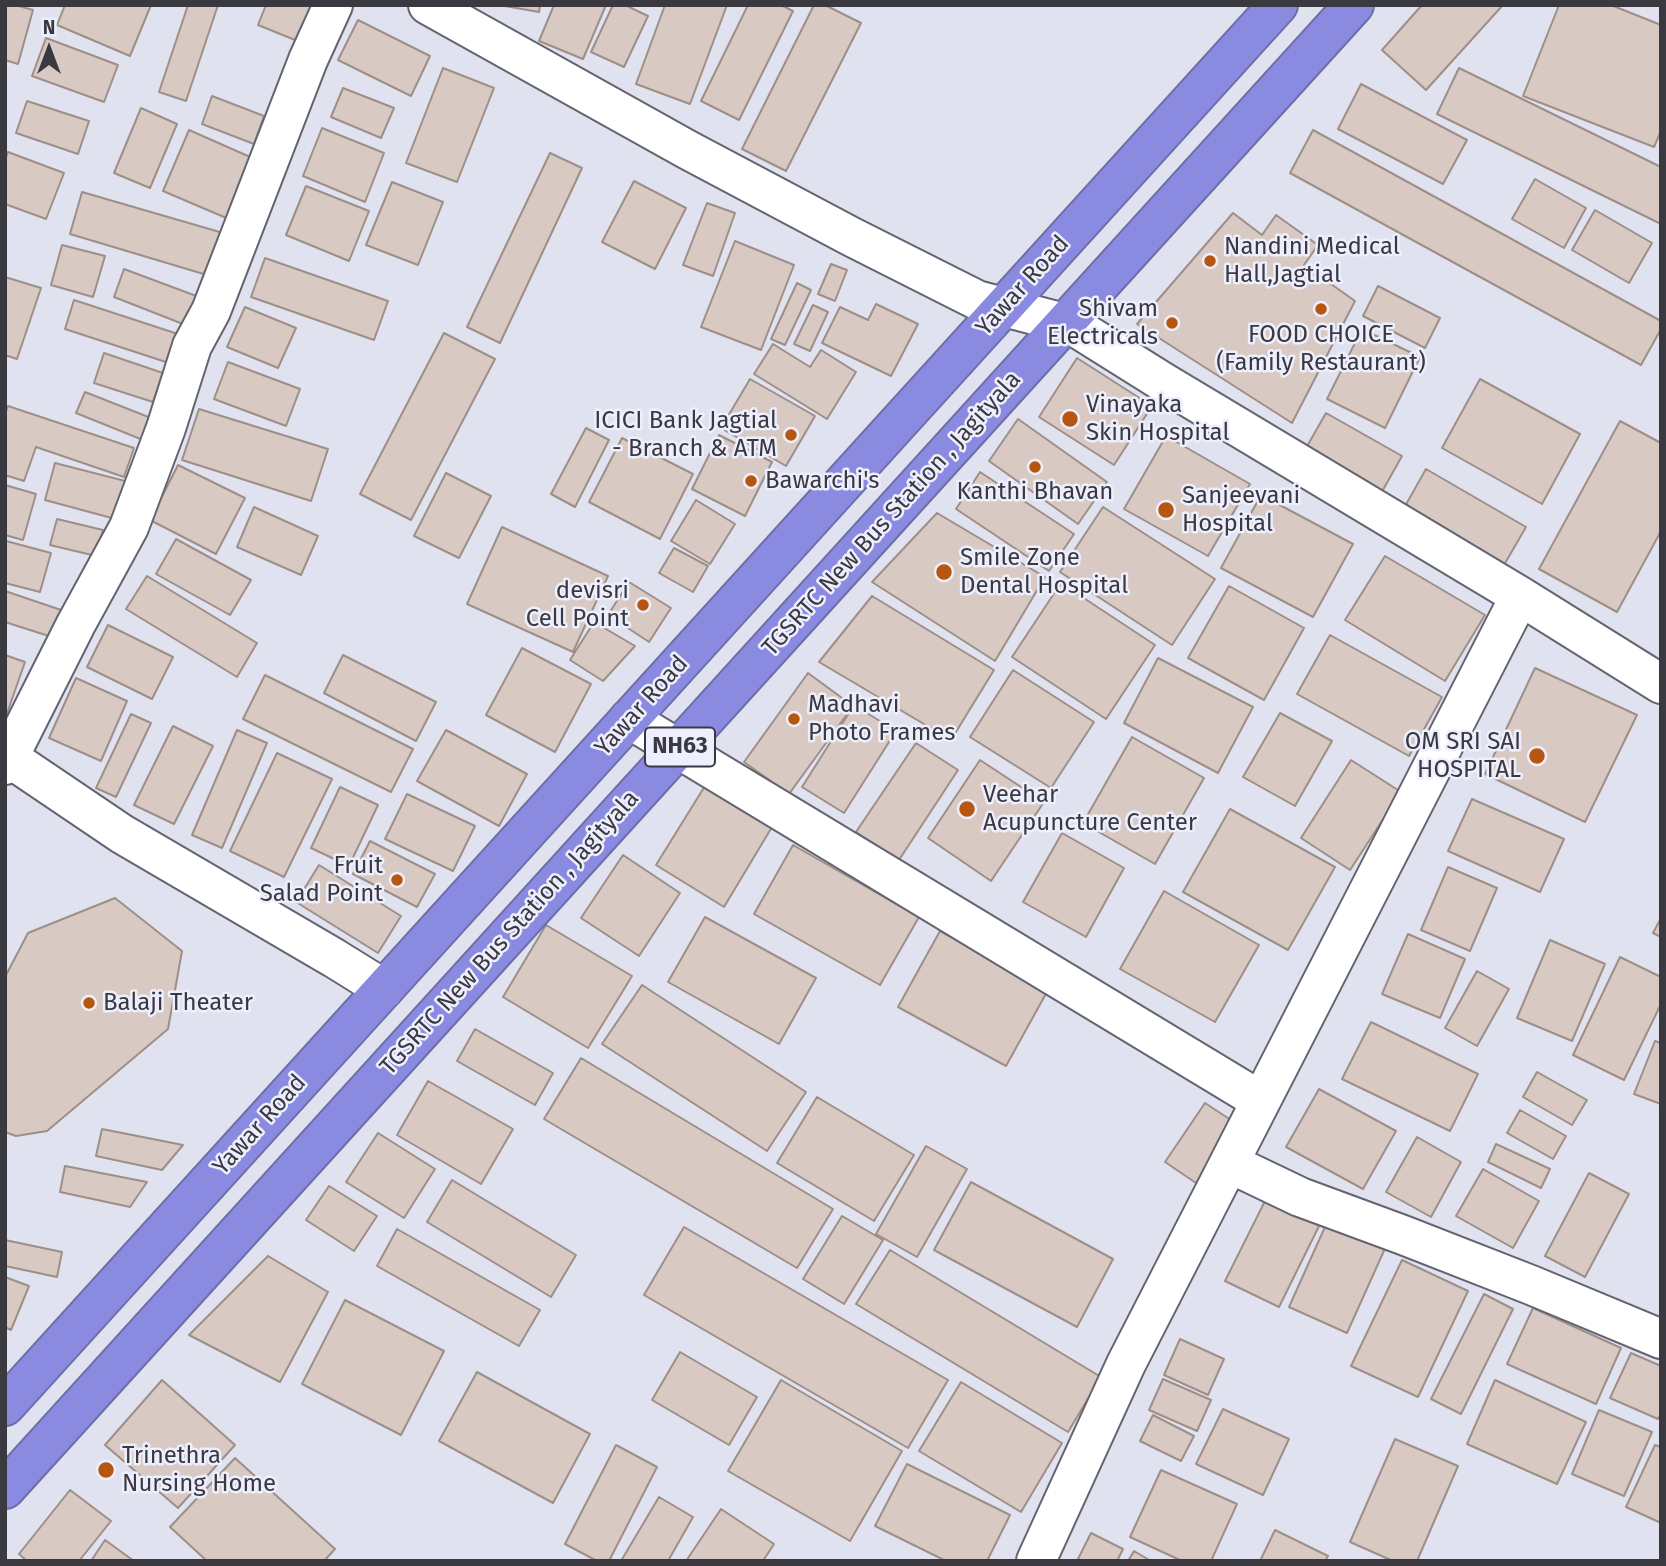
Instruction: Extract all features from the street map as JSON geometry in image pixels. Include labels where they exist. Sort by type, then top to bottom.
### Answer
[{"type":"highway","name":"Yawar Road","points":[[5,1406],[1278,5]]},
{"type":"highway","name":"TGSRTC New Bus Station , Jagityala","points":[[5,1489],[1354,5]]},
{"type":"street","points":[[332,5],[211,311],[192,346],[166,428],[129,527],[7,759],[122,834],[384,989]]},
{"type":"street","points":[[428,5],[688,150],[977,300],[1072,325],[1661,684]]},
{"type":"street","points":[[1036,1561],[1126,1364],[1520,596]]},
{"type":"street","points":[[629,719],[1261,1101]]},
{"type":"street","points":[[1229,1163],[1300,1197],[1454,1255],[1661,1339]]},
{"type":"building","points":[[5,5],[33,10],[18,64],[5,60]]},
{"type":"building","points":[[65,5],[151,5],[130,56],[57,25]]},
{"type":"building","points":[[188,5],[218,5],[186,101],[159,92]]},
{"type":"building","points":[[266,5],[321,5],[305,44],[258,25]]},
{"type":"building","points":[[499,5],[540,5],[539,12]]},
{"type":"building","points":[[554,5],[606,5],[583,59],[539,41]]},
{"type":"building","points":[[613,5],[625,5],[648,16],[624,67],[591,52]]},
{"type":"building","points":[[665,5],[727,5],[690,104],[636,84]]},
{"type":"building","points":[[748,5],[781,5],[793,11],[739,120],[701,101]]},
{"type":"building","points":[[814,5],[825,5],[861,23],[786,171],[742,149]]},
{"type":"building","points":[[1422,5],[1503,5],[1426,90],[1382,50]]},
{"type":"building","points":[[1559,5],[1611,5],[1661,25],[1661,131],[1654,147],[1523,96]]},
{"type":"building","points":[[358,20],[430,56],[411,96],[338,60]]},
{"type":"building","points":[[46,38],[118,65],[104,102],[32,76]]},
{"type":"building","points":[[443,68],[494,88],[457,182],[406,163]]},
{"type":"building","points":[[1459,68],[1661,167],[1661,224],[1437,114]]},
{"type":"building","points":[[1361,84],[1467,140],[1443,184],[1338,129]]},
{"type":"building","points":[[343,88],[394,108],[381,138],[331,117]]},
{"type":"building","points":[[212,96],[264,116],[254,144],[202,124]]},
{"type":"building","points":[[27,101],[89,121],[78,154],[16,133]]},
{"type":"building","points":[[141,108],[177,124],[150,188],[114,173]]},
{"type":"building","points":[[322,128],[384,153],[365,202],[303,176]]},
{"type":"building","points":[[189,130],[257,160],[231,220],[163,191]]},
{"type":"building","points":[[1313,130],[1661,321],[1661,329],[1641,365],[1290,173]]},
{"type":"building","points":[[8,152],[64,173],[46,219],[5,204],[5,159]]},
{"type":"building","points":[[550,153],[582,168],[500,343],[467,327]]},
{"type":"building","points":[[1535,179],[1586,208],[1564,248],[1512,219]]},
{"type":"building","points":[[634,181],[686,208],[655,269],[602,242]]},
{"type":"building","points":[[392,182],[443,202],[418,265],[366,245]]},
{"type":"building","points":[[306,186],[369,211],[349,261],[286,235]]},
{"type":"building","points":[[82,192],[230,235],[217,278],[70,234]]},
{"type":"building","points":[[707,203],[735,213],[713,276],[683,265]]},
{"type":"building","points":[[1595,210],[1652,243],[1629,283],[1572,250]]},
{"type":"building","points":[[1233,213],[1262,235],[1276,215],[1318,245],[1304,265],[1355,301],[1292,423],[1137,324]]},
{"type":"building","points":[[735,241],[794,265],[761,350],[701,327]]},
{"type":"building","points":[[62,245],[105,256],[93,297],[51,285]]},
{"type":"building","points":[[265,258],[388,301],[374,340],[251,297]]},
{"type":"building","points":[[831,264],[847,270],[835,301],[818,294]]},
{"type":"building","points":[[124,269],[199,297],[188,326],[114,297]]},
{"type":"building","points":[[5,277],[41,288],[17,359],[5,355]]},
{"type":"building","points":[[797,283],[811,290],[785,345],[771,339]]},
{"type":"building","points":[[1378,286],[1440,318],[1425,348],[1363,316]]},
{"type":"building","points":[[74,300],[178,334],[169,363],[65,329]]},
{"type":"building","points":[[876,304],[918,324],[891,376],[822,343],[840,307],[868,320]]},
{"type":"building","points":[[813,305],[828,312],[810,351],[794,344]]},
{"type":"building","points":[[245,307],[296,328],[278,368],[227,347]]},
{"type":"building","points":[[1362,329],[1420,357],[1385,428],[1327,399]]},
{"type":"building","points":[[444,333],[495,359],[411,520],[360,494]]},
{"type":"building","points":[[773,344],[810,367],[821,350],[856,372],[827,419],[754,374]]},
{"type":"building","points":[[104,353],[163,373],[153,402],[94,383]]},
{"type":"building","points":[[1077,358],[1152,406],[1114,465],[1039,417]]},
{"type":"building","points":[[228,362],[300,389],[286,426],[214,399]]},
{"type":"building","points":[[750,379],[815,416],[786,466],[721,428]]},
{"type":"building","points":[[1480,379],[1580,434],[1542,504],[1442,448]]},
{"type":"building","points":[[85,392],[151,418],[143,440],[76,413]]},
{"type":"building","points":[[8,406],[134,448],[124,477],[36,447],[24,481],[5,475],[5,413]]},
{"type":"building","points":[[199,409],[328,449],[311,501],[182,460]]},
{"type":"building","points":[[1326,413],[1402,456],[1379,497],[1302,455]]},
{"type":"building","points":[[1018,419],[1107,482],[1078,524],[989,461]]},
{"type":"building","points":[[1620,421],[1661,443],[1661,531],[1617,612],[1539,569]]},
{"type":"building","points":[[586,428],[609,440],[575,507],[551,494]]},
{"type":"building","points":[[719,435],[772,462],[745,516],[692,489]]},
{"type":"building","points":[[1166,436],[1250,484],[1208,556],[1124,509]]},
{"type":"building","points":[[622,438],[693,474],[660,539],[589,502]]},
{"type":"building","points":[[55,463],[129,482],[119,520],[45,500]]},
{"type":"building","points":[[178,465],[245,498],[216,554],[150,520]]},
{"type":"building","points":[[1426,469],[1526,527],[1504,565],[1404,508]]},
{"type":"building","points":[[980,472],[1074,534],[1049,571],[956,509]]},
{"type":"building","points":[[446,473],[491,496],[459,558],[414,536]]},
{"type":"building","points":[[5,485],[36,494],[23,540],[5,535]]},
{"type":"building","points":[[1261,495],[1353,544],[1313,617],[1221,568]]},
{"type":"building","points":[[696,500],[735,524],[710,564],[671,541]]},
{"type":"building","points":[[254,507],[318,536],[301,575],[237,547]]},
{"type":"building","points":[[1103,507],[1215,579],[1172,645],[1060,572]]},
{"type":"building","points":[[937,513],[1045,577],[995,661],[872,582]]},
{"type":"building","points":[[57,519],[103,530],[96,556],[50,545]]},
{"type":"building","points":[[502,527],[608,576],[573,652],[467,604]]},
{"type":"building","points":[[176,539],[251,580],[230,615],[156,574]]},
{"type":"building","points":[[6,541],[51,553],[40,592],[5,583]]},
{"type":"building","points":[[674,548],[708,566],[693,592],[659,573]]},
{"type":"building","points":[[1385,556],[1485,615],[1445,681],[1345,620]]},
{"type":"building","points":[[147,576],[257,643],[237,677],[126,609]]},
{"type":"building","points":[[629,582],[671,608],[649,642],[608,615]]},
{"type":"building","points":[[1061,583],[1155,645],[1106,719],[1012,657]]},
{"type":"building","points":[[1229,586],[1304,628],[1264,700],[1188,658]]},
{"type":"building","points":[[5,591],[64,611],[55,638],[5,622]]},
{"type":"building","points":[[872,596],[994,670],[951,740],[819,662]]},
{"type":"building","points":[[594,622],[635,646],[603,681],[570,660]]},
{"type":"building","points":[[108,625],[173,657],[152,699],[87,667]]},
{"type":"building","points":[[1330,635],[1442,697],[1409,756],[1297,694]]},
{"type":"building","points":[[522,648],[591,684],[555,752],[486,715]]},
{"type":"building","points":[[5,655],[25,662],[5,719]]},
{"type":"building","points":[[343,655],[436,702],[416,741],[324,693]]},
{"type":"building","points":[[1158,658],[1253,707],[1218,773],[1124,723]]},
{"type":"building","points":[[1535,668],[1637,715],[1585,822],[1485,774]]},
{"type":"building","points":[[1013,670],[1094,722],[1051,788],[970,737]]},
{"type":"building","points":[[808,673],[853,706],[789,794],[744,762]]},
{"type":"building","points":[[265,675],[413,749],[391,792],[243,719]]},
{"type":"building","points":[[76,678],[127,701],[101,761],[49,738]]},
{"type":"building","points":[[854,705],[896,731],[844,813],[802,787]]},
{"type":"building","points":[[1280,713],[1332,741],[1295,806],[1243,777]]},
{"type":"building","points":[[131,714],[151,723],[116,797],[96,788]]},
{"type":"building","points":[[173,726],[213,746],[174,824],[134,805]]},
{"type":"building","points":[[237,730],[267,743],[222,848],[192,835]]},
{"type":"building","points":[[446,730],[527,774],[499,826],[417,781]]},
{"type":"building","points":[[1132,737],[1204,778],[1155,864],[1083,823]]},
{"type":"building","points":[[916,743],[958,770],[899,860],[856,832]]},
{"type":"building","points":[[277,753],[332,779],[284,877],[230,851]]},
{"type":"building","points":[[980,760],[1044,802],[991,881],[928,838]]},
{"type":"building","points":[[1351,760],[1401,792],[1350,870],[1301,838]]},
{"type":"building","points":[[708,781],[775,822],[724,907],[656,865]]},
{"type":"building","points":[[340,787],[378,805],[349,866],[311,848]]},
{"type":"building","points":[[407,794],[475,826],[453,871],[385,839]]},
{"type":"building","points":[[1472,799],[1564,839],[1540,892],[1448,851]]},
{"type":"building","points":[[1230,809],[1335,867],[1288,950],[1183,892]]},
{"type":"building","points":[[1062,833],[1124,868],[1086,937],[1023,902]]},
{"type":"building","points":[[370,841],[435,874],[417,907],[353,874]]},
{"type":"building","points":[[793,845],[919,917],[880,985],[754,914]]},
{"type":"building","points":[[623,855],[680,893],[639,956],[581,918]]},
{"type":"building","points":[[319,865],[401,916],[378,953],[296,902]]},
{"type":"building","points":[[1448,867],[1497,888],[1470,951],[1421,930]]},
{"type":"building","points":[[1164,891],[1259,945],[1215,1022],[1120,969]]},
{"type":"building","name":"Balaji Theater","points":[[115,898],[182,951],[168,1029],[47,1131],[16,1136],[5,1132],[5,977],[28,933]]},
{"type":"building","points":[[705,917],[816,978],[779,1044],[668,982]]},
{"type":"building","points":[[1661,918],[1661,937],[1653,933]]},
{"type":"building","points":[[546,925],[632,976],[588,1048],[503,997]]},
{"type":"building","points":[[940,931],[1048,990],[1006,1066],[898,1007]]},
{"type":"building","points":[[1408,934],[1465,959],[1440,1018],[1382,994]]},
{"type":"building","points":[[1550,940],[1605,964],[1572,1041],[1517,1018]]},
{"type":"building","points":[[1620,957],[1661,977],[1661,1004],[1624,1080],[1573,1055]]},
{"type":"building","points":[[1477,971],[1509,989],[1477,1046],[1445,1028]]},
{"type":"building","points":[[642,985],[806,1092],[767,1151],[602,1044]]},
{"type":"building","points":[[1371,1022],[1478,1074],[1450,1131],[1342,1079]]},
{"type":"building","points":[[475,1029],[553,1073],[535,1105],[457,1061]]},
{"type":"building","points":[[1655,1041],[1661,1043],[1661,1104],[1634,1094]]},
{"type":"building","points":[[581,1058],[833,1209],[797,1268],[544,1119]]},
{"type":"building","points":[[1537,1072],[1587,1100],[1572,1125],[1523,1097]]},
{"type":"building","points":[[428,1081],[513,1129],[481,1184],[397,1135]]},
{"type":"building","points":[[1319,1089],[1396,1131],[1363,1189],[1286,1147]]},
{"type":"building","points":[[817,1097],[914,1155],[874,1221],[777,1163]]},
{"type":"building","points":[[1205,1103],[1237,1124],[1196,1183],[1165,1162]]},
{"type":"building","points":[[1520,1110],[1566,1136],[1553,1159],[1507,1133]]},
{"type":"building","points":[[102,1129],[183,1145],[162,1170],[96,1156]]},
{"type":"building","points":[[378,1133],[435,1169],[404,1218],[346,1182]]},
{"type":"building","points":[[1417,1137],[1461,1162],[1431,1217],[1386,1192]]},
{"type":"building","points":[[1496,1144],[1550,1169],[1541,1188],[1488,1162]]},
{"type":"building","points":[[926,1146],[967,1169],[917,1257],[876,1234]]},
{"type":"building","points":[[65,1166],[147,1182],[130,1207],[60,1192]]},
{"type":"building","points":[[1483,1169],[1539,1201],[1513,1248],[1456,1216]]},
{"type":"building","points":[[1589,1173],[1629,1194],[1585,1277],[1545,1256]]},
{"type":"building","points":[[452,1180],[576,1255],[551,1297],[427,1222]]},
{"type":"building","points":[[971,1182],[1113,1259],[1077,1327],[934,1250]]},
{"type":"building","points":[[329,1186],[377,1216],[354,1251],[306,1220]]},
{"type":"building","points":[[1268,1195],[1321,1222],[1279,1307],[1225,1281]]},
{"type":"building","points":[[842,1216],[883,1240],[844,1304],[803,1279]]},
{"type":"building","points":[[1329,1218],[1387,1244],[1347,1333],[1289,1307]]},
{"type":"building","points":[[684,1227],[948,1380],[908,1448],[644,1295]]},
{"type":"building","points":[[397,1229],[540,1310],[519,1346],[377,1266]]},
{"type":"building","points":[[5,1240],[62,1252],[57,1277],[5,1266]]},
{"type":"building","points":[[890,1250],[1101,1377],[1068,1432],[856,1304]]},
{"type":"building","points":[[268,1256],[328,1292],[280,1382],[189,1335]]},
{"type":"building","points":[[1402,1260],[1468,1291],[1418,1397],[1351,1366]]},
{"type":"building","points":[[5,1277],[29,1286],[11,1330],[5,1327]]},
{"type":"building","points":[[1484,1294],[1513,1309],[1461,1414],[1431,1399]]},
{"type":"building","points":[[345,1300],[444,1351],[401,1435],[302,1384]]},
{"type":"building","points":[[1533,1308],[1621,1348],[1596,1404],[1507,1364]]},
{"type":"building","points":[[1180,1339],[1224,1359],[1208,1395],[1164,1375]]},
{"type":"building","points":[[680,1352],[757,1397],[729,1445],[652,1400]]},
{"type":"building","points":[[1631,1353],[1661,1366],[1661,1413],[1658,1419],[1610,1398]]},
{"type":"building","points":[[477,1372],[590,1434],[553,1503],[439,1441]]},
{"type":"building","points":[[1163,1379],[1211,1400],[1197,1431],[1149,1410]]},
{"type":"building","points":[[162,1380],[235,1445],[178,1508],[105,1445]]},
{"type":"building","points":[[781,1380],[902,1451],[850,1541],[728,1471]]},
{"type":"building","points":[[1495,1380],[1586,1422],[1557,1484],[1467,1444]]},
{"type":"building","points":[[961,1382],[1062,1443],[1021,1512],[919,1451]]},
{"type":"building","points":[[1223,1409],[1289,1439],[1263,1495],[1196,1464]]},
{"type":"building","points":[[1599,1410],[1652,1432],[1624,1496],[1572,1474]]},
{"type":"building","points":[[1153,1415],[1194,1436],[1181,1461],[1140,1441]]},
{"type":"building","points":[[1395,1439],[1458,1466],[1417,1561],[1393,1561],[1350,1542]]},
{"type":"building","points":[[616,1445],[657,1467],[609,1561],[597,1561],[565,1544]]},
{"type":"building","points":[[1655,1445],[1661,1447],[1661,1523],[1626,1507]]},
{"type":"building","points":[[235,1458],[335,1549],[324,1561],[207,1561],[170,1527]]},
{"type":"building","points":[[907,1464],[1010,1515],[987,1561],[946,1561],[875,1526]]},
{"type":"building","points":[[1161,1470],[1237,1504],[1211,1561],[1182,1561],[1130,1537]]},
{"type":"building","points":[[70,1490],[111,1521],[79,1561],[27,1561],[19,1554]]},
{"type":"building","points":[[659,1497],[693,1517],[668,1561],[621,1561]]},
{"type":"building","points":[[721,1509],[774,1544],[763,1561],[686,1561]]},
{"type":"building","points":[[1275,1530],[1328,1556],[1325,1561],[1260,1561]]},
{"type":"building","points":[[1091,1533],[1123,1549],[1117,1561],[1077,1561]]},
{"type":"building","points":[[105,1540],[134,1561],[91,1561]]},
{"type":"building","points":[[1134,1551],[1151,1561],[1128,1561]]},
{"type":"place","name":"Nandini Medical Hall,Jagtial","points":[[1210,261]]},
{"type":"place","name":"FOOD CHOICE (Family Restaurant)","points":[[1321,309]]},
{"type":"place","name":"Shivam Electricals","points":[[1172,323]]},
{"type":"place","name":"Vinayaka Skin Hospital","points":[[1070,419]]},
{"type":"place","name":"ICICI Bank Jagtial - Branch & ATM","points":[[791,435]]},
{"type":"place","name":"Kanthi Bhavan","points":[[1035,467]]},
{"type":"place","name":"Bawarchi's","points":[[751,481]]},
{"type":"place","name":"Sanjeevani Hospital","points":[[1166,510]]},
{"type":"place","name":"Smile Zone Dental Hospital","points":[[944,572]]},
{"type":"place","name":"devisri Cell Point","points":[[643,605]]},
{"type":"place","name":"Madhavi Photo Frames","points":[[794,719]]},
{"type":"place","name":"OM SRI SAI HOSPITAL","points":[[1537,756]]},
{"type":"place","name":"Veehar Acupuncture Center","points":[[967,809]]},
{"type":"place","name":"Fruit Salad Point","points":[[397,880]]},
{"type":"place","name":"Balaji Theater","points":[[89,1003]]},
{"type":"place","name":"Trinethra Nursing Home","points":[[106,1470]]}]
